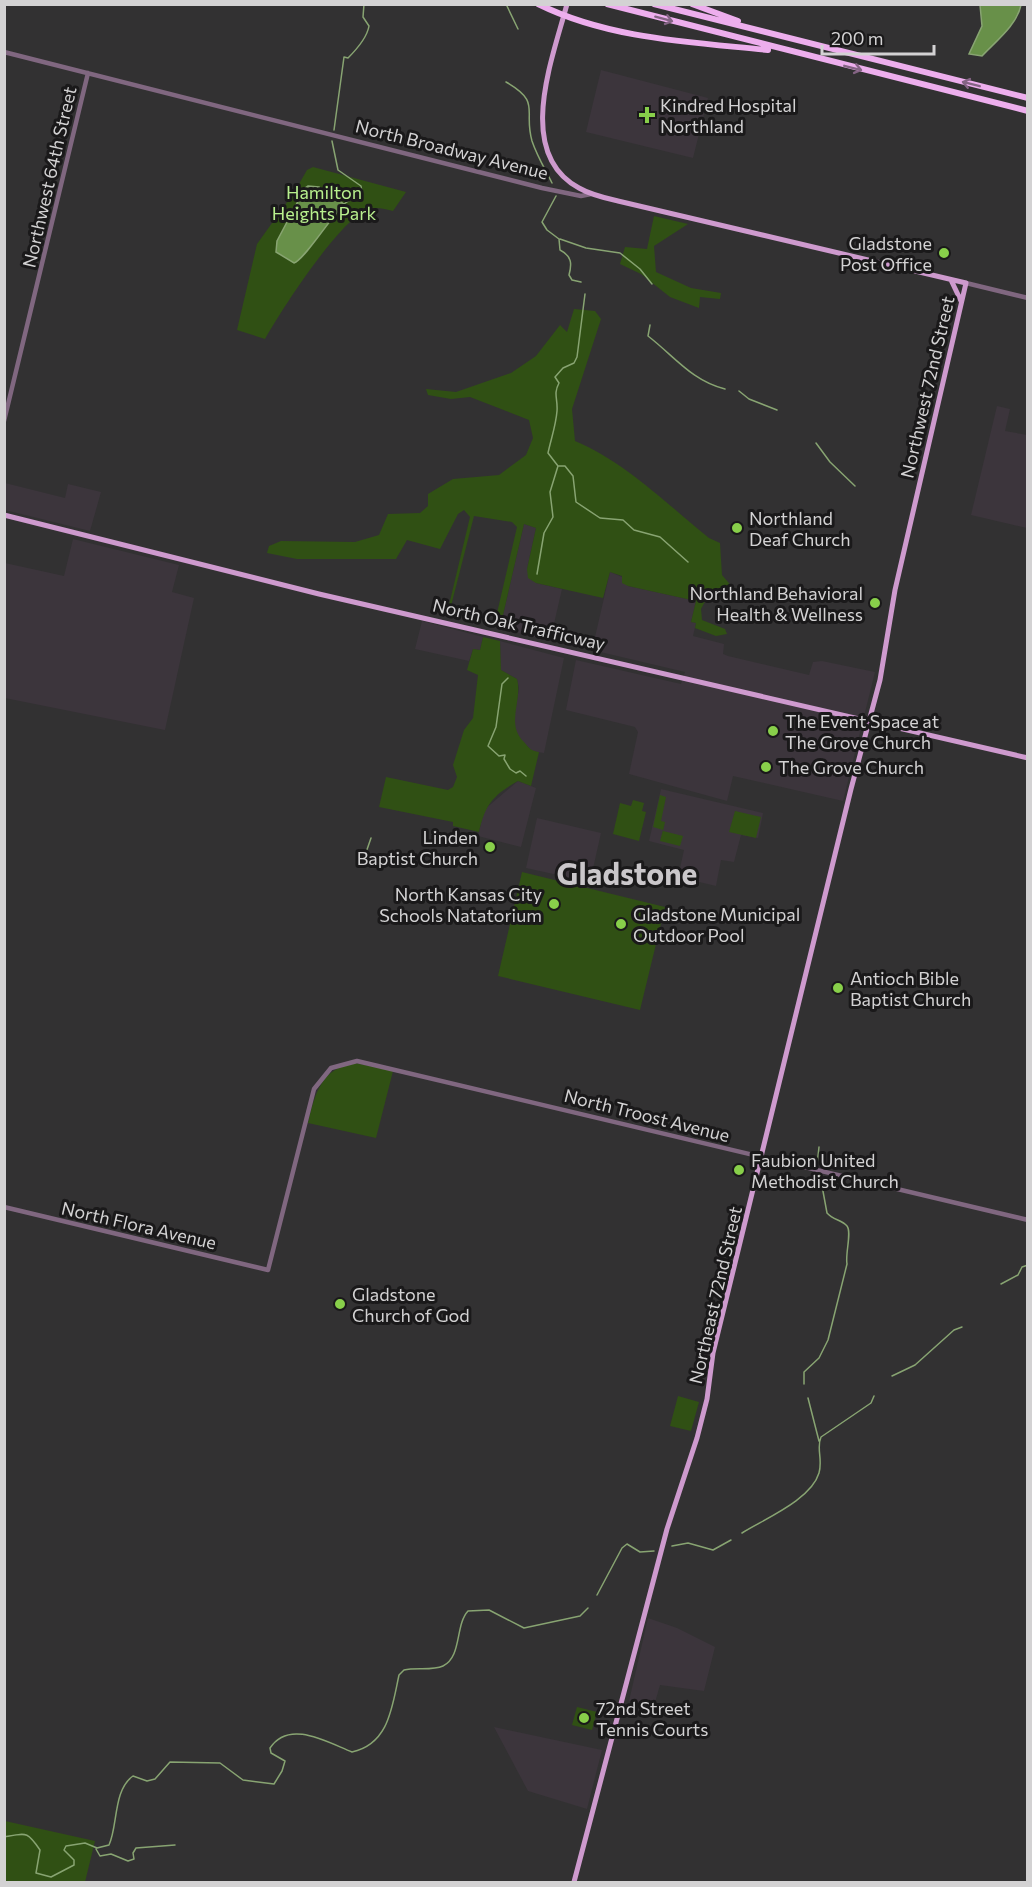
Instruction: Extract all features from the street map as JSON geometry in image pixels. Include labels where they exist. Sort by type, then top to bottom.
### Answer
[{"type":"highway","points":[[538,4],[564,17],[664,39],[790,52]]},
{"type":"highway","points":[[607,4],[1028,111]]},
{"type":"highway","points":[[654,4],[1028,98]]},
{"type":"highway","points":[[692,4],[766,32]]},
{"type":"main road","points":[[567,4],[541,123],[551,159],[568,181]]},
{"type":"main road","name":"North Broadway Avenue","points":[[568,181],[591,194],[966,283]]},
{"type":"main road","points":[[951,280],[958,290],[961,303]]},
{"type":"main road","name":"Northwest 72nd Street","points":[[916,498],[966,283]]},
{"type":"main road","name":"Northeast 72nd Street","points":[[574,1882],[667,1528],[697,1438],[707,1399],[713,1353],[880,680],[894,592],[916,498]]},
{"type":"main road","name":"North Oak Trafficway","points":[[4,515],[319,594],[1028,758]]},
{"type":"street","name":"North Broadway Avenue","points":[[4,52],[560,190],[568,181]]},
{"type":"street","name":"Northwest 64th Street","points":[[4,420],[88,73]]},
{"type":"street","points":[[560,190],[581,196],[591,194]]},
{"type":"street","name":"North Broadway Avenue","points":[[966,283],[1028,298]]},
{"type":"street","name":"North Troost Avenue","points":[[268,1270],[314,1089],[331,1068],[345,1062],[370,1063],[1028,1220]]},
{"type":"street","name":"North Flora Avenue","points":[[4,1207],[268,1270]]},
{"type":"shaded area","points":[[980,5],[1021,5],[1011,26],[982,56],[969,54],[982,26]]},
{"type":"shaded area","name":"Kindred Hospital Northland","points":[[601,70],[708,98],[693,158],[586,132]]},
{"type":"shaded area","points":[[308,186],[319,187],[344,204],[299,260],[294,263],[276,252],[277,241]]},
{"type":"shaded area","points":[[997,406],[1010,409],[1005,431],[1027,435],[1027,528],[971,515]]},
{"type":"shaded area","points":[[5,483],[65,498],[68,484],[101,492],[90,531],[5,510]]},
{"type":"shaded area","points":[[524,524],[536,528],[527,569],[536,583],[562,589],[550,641],[500,628]]},
{"type":"shaded area","points":[[73,539],[179,565],[172,592],[194,598],[165,730],[5,698],[5,563],[64,576]]},
{"type":"shaded area","points":[[610,572],[622,577],[628,586],[696,601],[691,622],[696,623],[693,636],[724,644],[723,654],[728,656],[809,675],[813,662],[822,661],[875,672],[843,801],[733,776],[727,801],[629,774],[638,732],[635,727],[566,710],[576,660],[681,684],[685,672],[592,650]]},
{"type":"shaded area","points":[[422,621],[483,637],[480,650],[473,649],[469,661],[415,649]]},
{"type":"shaded area","points":[[500,641],[564,658],[544,753],[532,751],[519,738],[513,725],[519,688],[517,679],[501,670]]},
{"type":"shaded area","points":[[518,781],[536,788],[521,847],[478,836],[484,810]]},
{"type":"shaded area","points":[[661,789],[763,813],[758,838],[741,835],[734,862],[721,860],[716,886],[678,877],[684,850],[649,841]]},
{"type":"shaded area","points":[[537,818],[601,833],[590,882],[526,868]]},
{"type":"shaded area","points":[[648,1618],[677,1628],[715,1647],[704,1691],[660,1685],[654,1706],[629,1701]]},
{"type":"shaded area","points":[[494,1727],[602,1750],[587,1809],[528,1791]]},
{"type":"green space","name":"Hamilton Heights Park","points":[[313,167],[406,192],[393,211],[376,208],[366,210],[340,232],[297,289],[265,339],[237,330],[257,244],[295,191],[307,170]]},
{"type":"green space","points":[[654,216],[688,224],[654,246],[656,272],[691,288],[721,293],[720,299],[700,297],[699,308],[670,297],[641,274],[620,264],[625,247],[647,249]]},
{"type":"green space","points":[[574,309],[595,311],[601,319],[572,409],[575,441],[611,460],[709,538],[720,543],[722,575],[733,588],[709,594],[701,609],[702,620],[725,629],[727,634],[716,636],[695,628],[696,623],[691,622],[696,601],[628,586],[622,583],[622,576],[610,572],[603,598],[536,583],[528,578],[527,569],[536,528],[524,524],[500,628],[494,626],[517,527],[512,522],[474,516],[451,606],[449,605],[470,517],[464,510],[458,514],[440,549],[407,540],[396,559],[297,559],[267,553],[269,546],[281,541],[355,542],[379,535],[388,514],[420,513],[428,506],[428,494],[453,479],[499,475],[526,455],[533,438],[529,420],[470,397],[451,399],[428,395],[426,389],[456,392],[511,373],[536,356],[560,325],[567,332]]},
{"type":"green space","points":[[483,637],[500,641],[501,670],[517,679],[515,720],[518,735],[527,746],[539,752],[531,786],[518,781],[496,796],[487,808],[479,832],[453,826],[453,822],[379,807],[386,777],[448,790],[453,787],[457,777],[453,765],[464,730],[473,718],[478,675],[467,670],[473,649],[480,650]]},
{"type":"green space","points":[[660,795],[666,797],[661,821],[665,822],[663,831],[683,836],[680,846],[660,841],[663,830],[653,827]]},
{"type":"green space","points":[[633,800],[644,803],[642,811],[646,812],[639,841],[613,834],[620,803],[631,806]]},
{"type":"green space","points":[[735,811],[761,817],[756,838],[729,832]]},
{"type":"green space","points":[[522,872],[665,907],[640,1010],[498,976]]},
{"type":"green space","points":[[355,1063],[393,1071],[376,1138],[308,1123],[321,1084],[334,1070]]},
{"type":"green space","points":[[678,1396],[699,1402],[691,1431],[670,1426]]},
{"type":"green space","name":"72nd Street Tennis Courts","points":[[577,1707],[597,1712],[592,1730],[572,1725]]},
{"type":"green space","points":[[5,1821],[95,1841],[85,1882],[5,1882]]},
{"type":"waterway","points":[[334,130],[344,57],[348,58],[358,48],[369,26],[363,17],[364,4]]},
{"type":"waterway","points":[[506,4],[518,29]]},
{"type":"waterway","points":[[506,82],[517,89],[528,101],[532,141],[552,183]]},
{"type":"waterway","points":[[332,141],[338,170],[361,186],[362,192],[344,204]]},
{"type":"waterway","points":[[556,196],[542,222],[547,230],[559,239],[560,250],[569,258],[571,264],[569,275],[572,280],[581,282]]},
{"type":"waterway","points":[[560,239],[586,248],[620,253],[640,269],[652,284]]},
{"type":"waterway","points":[[537,574],[544,533],[553,517],[550,492],[558,466],[548,453],[557,411],[556,394],[559,383],[555,377],[563,368],[574,363],[577,357],[585,294]]},
{"type":"waterway","points":[[650,325],[648,336],[684,367],[703,380],[725,389]]},
{"type":"waterway","points":[[739,391],[749,399],[777,410]]},
{"type":"waterway","points":[[816,443],[830,462],[855,486]]},
{"type":"waterway","points":[[558,466],[565,466],[573,476],[576,502],[600,518],[623,520],[634,530],[660,537],[688,562]]},
{"type":"waterway","points":[[508,678],[502,684],[496,727],[488,746],[499,756],[505,755],[504,759],[510,769],[516,773],[520,771],[526,776]]},
{"type":"waterway","points":[[362,864],[371,838]]},
{"type":"waterway","points":[[817,1165],[819,1147]]},
{"type":"waterway","points":[[804,1384],[804,1372],[819,1358],[828,1340],[847,1264],[849,1238],[847,1226],[827,1213],[820,1175]]},
{"type":"waterway","points":[[1001,1284],[1018,1275],[1022,1267],[1028,1265]]},
{"type":"waterway","points":[[892,1376],[915,1365],[954,1330],[962,1327]]},
{"type":"waterway","points":[[742,1533],[786,1508],[807,1492],[819,1473],[821,1437],[871,1403],[874,1396]]},
{"type":"waterway","points":[[808,1398],[819,1441]]},
{"type":"waterway","points":[[672,1546],[688,1543],[713,1550],[731,1540]]},
{"type":"waterway","points":[[597,1595],[622,1548],[627,1544],[640,1552],[654,1551]]},
{"type":"waterway","points":[[4,1837],[22,1834],[29,1836],[40,1850],[36,1873],[51,1877],[74,1865],[74,1860],[64,1850],[66,1846],[85,1843],[97,1848],[109,1845],[122,1790],[133,1776],[147,1781],[155,1779],[170,1762],[220,1763],[243,1780],[274,1784],[285,1761],[271,1753],[270,1748],[278,1739],[287,1735],[309,1735],[352,1752],[374,1741],[387,1722],[399,1675],[404,1670],[429,1669],[449,1662],[456,1648],[461,1624],[468,1611],[489,1610],[524,1628],[580,1616],[588,1608]]},
{"type":"waterway","points":[[96,1849],[100,1856],[111,1854],[128,1861],[134,1859],[133,1853],[136,1848],[175,1845]]},
{"type":"place","name":"Kindred Hospital Northland","points":[[647,115]]},
{"type":"place","name":"Gladstone Post Office","points":[[944,253]]},
{"type":"place","name":"Northland Deaf Church","points":[[737,528]]},
{"type":"place","name":"Northland Behavioral Health & Wellness","points":[[875,603]]},
{"type":"place","name":"The Event Space at The Grove Church","points":[[773,731]]},
{"type":"place","name":"The Grove Church","points":[[766,767]]},
{"type":"place","name":"Linden Baptist Church","points":[[490,847]]},
{"type":"place","name":"North Kansas City Schools Natatorium","points":[[554,904]]},
{"type":"place","name":"Gladstone Municipal Outdoor Pool","points":[[621,924]]},
{"type":"place","name":"Antioch Bible Baptist Church","points":[[838,988]]},
{"type":"place","name":"Faubion United Methodist Church","points":[[739,1170]]},
{"type":"place","name":"Gladstone Church of God","points":[[340,1304]]},
{"type":"place","name":"72nd Street Tennis Courts","points":[[584,1718]]},
{"type":"district","name":"Gladstone","points":[[627,872]]}]
